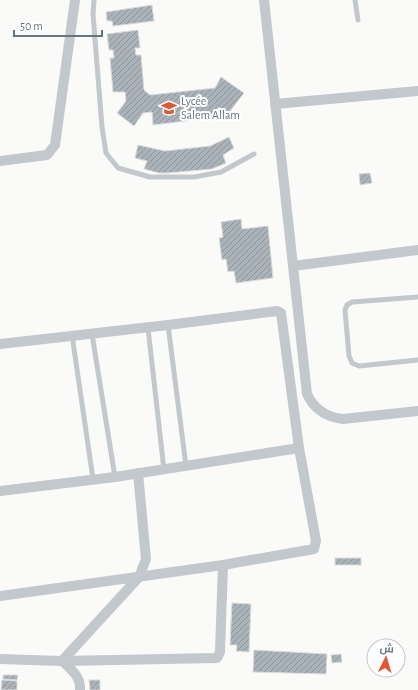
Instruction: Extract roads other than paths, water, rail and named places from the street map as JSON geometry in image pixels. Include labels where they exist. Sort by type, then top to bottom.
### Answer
[{"type":"street","points":[[0,161],[47,155],[55,144],[75,0]]},
{"type":"street","points":[[264,0],[307,394],[314,406],[327,416],[343,419],[418,411]]},
{"type":"street","points":[[275,104],[418,91]]},
{"type":"street","points":[[293,266],[418,250]]},
{"type":"street","points":[[0,344],[72,335],[148,328],[277,310],[282,313],[299,448],[316,541],[314,549],[223,565],[0,596]]},
{"type":"street","points":[[0,491],[164,470],[299,448]]},
{"type":"street","points":[[62,661],[139,577],[146,559],[138,473]]},
{"type":"street","points":[[0,659],[62,661],[217,658],[220,652],[223,565]]},
{"type":"street","points":[[62,661],[73,671],[80,683],[80,690]]},
{"type":"lane","points":[[94,0],[93,14],[102,127],[106,152],[118,168],[150,178],[194,177],[221,172],[254,154]]},
{"type":"lane","points":[[355,0],[358,20]]},
{"type":"lane","points":[[418,297],[352,302],[347,305],[345,310],[349,356],[352,363],[359,366],[418,360]]},
{"type":"lane","points":[[168,325],[186,466]]},
{"type":"lane","points":[[148,328],[164,470]]},
{"type":"lane","points":[[92,334],[115,477]]},
{"type":"lane","points":[[72,335],[94,479]]},
{"type":"place","name":"Lycée Salem Allam","points":[[169,108]]}]
